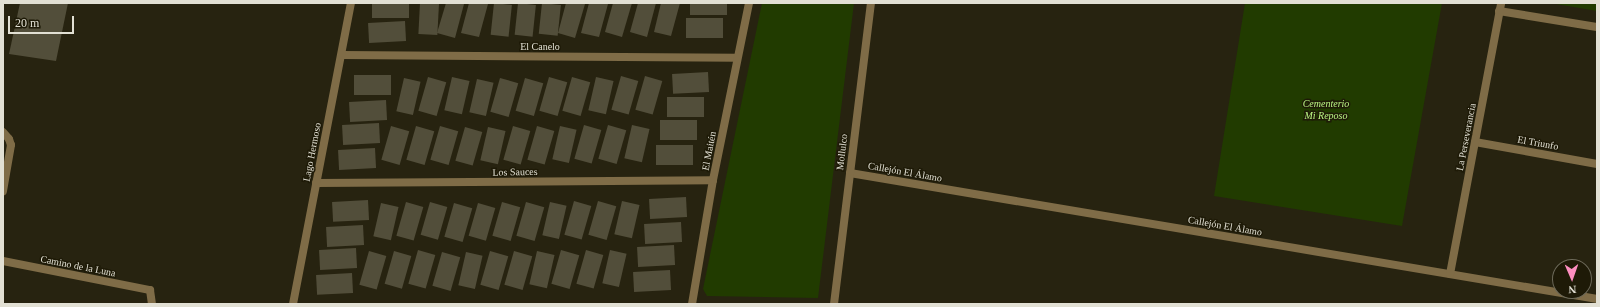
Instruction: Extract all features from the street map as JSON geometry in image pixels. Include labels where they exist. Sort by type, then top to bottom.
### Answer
[{"type":"street","name":"Lago Hermoso","points":[[293,304],[351,3]]},
{"type":"street","name":"El Maitén","points":[[692,304],[713,180],[749,3]]},
{"type":"street","name":"Mollulco","points":[[834,304],[872,3]]},
{"type":"street","points":[[1500,7],[1597,27]]},
{"type":"street","name":"La Perseverancia","points":[[1450,274],[1500,7]]},
{"type":"street","name":"El Canelo","points":[[342,55],[737,58]]},
{"type":"street","points":[[3,132],[9,139],[11,145],[3,191]]},
{"type":"street","name":"El Triunfo","points":[[1475,142],[1597,164]]},
{"type":"street","name":"Callejón El Álamo","points":[[850,173],[1597,299]]},
{"type":"street","name":"Los Sauces","points":[[316,184],[713,180]]},
{"type":"street","name":"Camino de la Luna","points":[[3,261],[150,290],[152,304]]},
{"type":"green space","points":[[762,3],[854,3],[818,298],[707,296],[703,289]]},
{"type":"green space","name":"Cementerio Mi Reposo","points":[[1245,3],[1442,3],[1402,226],[1214,196]]},
{"type":"green space","points":[[1550,3],[1597,3],[1597,11]]},
{"type":"building","points":[[20,3],[68,3],[56,61],[9,54]]},
{"type":"building","points":[[372,3],[409,3],[409,18],[372,18]]},
{"type":"building","points":[[420,3],[439,4],[437,35],[418,34]]},
{"type":"building","points":[[446,3],[464,4],[455,38],[437,33]]},
{"type":"building","points":[[469,3],[488,4],[479,37],[461,33]]},
{"type":"building","points":[[494,3],[512,5],[509,37],[491,35]]},
{"type":"building","points":[[518,3],[536,5],[533,37],[515,35]]},
{"type":"building","points":[[542,3],[561,5],[558,36],[539,34]]},
{"type":"building","points":[[566,3],[585,4],[575,38],[558,33]]},
{"type":"building","points":[[589,3],[608,4],[599,37],[581,33]]},
{"type":"building","points":[[613,3],[632,3],[622,37],[605,32]]},
{"type":"building","points":[[638,3],[656,3],[647,37],[630,32]]},
{"type":"building","points":[[661,3],[680,3],[671,36],[654,32]]},
{"type":"building","points":[[690,3],[727,3],[727,15],[690,15]]},
{"type":"building","points":[[686,18],[723,18],[723,38],[686,38]]},
{"type":"building","points":[[405,21],[406,41],[369,43],[368,23]]},
{"type":"building","points":[[708,72],[709,92],[673,94],[672,74]]},
{"type":"building","points":[[354,75],[391,75],[391,95],[354,95]]},
{"type":"building","points":[[621,76],[638,81],[629,115],[611,110]]},
{"type":"building","points":[[645,76],[662,81],[653,115],[635,110]]},
{"type":"building","points":[[428,77],[446,82],[437,116],[418,111]]},
{"type":"building","points":[[452,77],[470,81],[462,114],[444,110]]},
{"type":"building","points":[[549,77],[567,82],[558,116],[539,111]]},
{"type":"building","points":[[572,77],[590,82],[581,116],[562,111]]},
{"type":"building","points":[[596,77],[614,81],[606,114],[588,110]]},
{"type":"building","points":[[404,78],[421,82],[413,115],[396,111]]},
{"type":"building","points":[[500,78],[518,83],[509,117],[490,112]]},
{"type":"building","points":[[525,78],[543,83],[534,116],[516,111]]},
{"type":"building","points":[[477,79],[494,83],[486,116],[469,112]]},
{"type":"building","points":[[667,97],[704,97],[704,117],[667,117]]},
{"type":"building","points":[[386,100],[387,120],[350,122],[349,102]]},
{"type":"building","points":[[660,120],[697,120],[697,140],[660,140]]},
{"type":"building","points":[[379,123],[380,143],[343,145],[342,125]]},
{"type":"building","points":[[584,125],[601,130],[592,164],[574,159]]},
{"type":"building","points":[[608,125],[626,130],[617,164],[598,159]]},
{"type":"building","points":[[632,125],[650,129],[642,162],[624,158]]},
{"type":"building","points":[[391,126],[409,131],[400,165],[381,160]]},
{"type":"building","points":[[416,126],[434,131],[425,165],[406,160]]},
{"type":"building","points":[[440,126],[458,131],[449,165],[430,160]]},
{"type":"building","points":[[513,126],[530,131],[521,165],[503,160]]},
{"type":"building","points":[[537,126],[554,131],[545,165],[527,160]]},
{"type":"building","points":[[560,126],[577,130],[569,163],[552,159]]},
{"type":"building","points":[[465,127],[482,132],[473,166],[455,161]]},
{"type":"building","points":[[488,127],[506,131],[498,164],[480,160]]},
{"type":"building","points":[[656,145],[693,145],[693,165],[656,165]]},
{"type":"building","points":[[375,148],[376,168],[339,170],[338,150]]},
{"type":"building","points":[[686,197],[687,217],[650,219],[649,199]]},
{"type":"building","points":[[368,200],[369,220],[333,222],[332,202]]},
{"type":"building","points":[[574,201],[591,206],[582,240],[564,235]]},
{"type":"building","points":[[598,201],[616,206],[607,240],[588,235]]},
{"type":"building","points":[[622,201],[640,205],[632,238],[614,234]]},
{"type":"building","points":[[406,202],[423,207],[414,241],[396,236]]},
{"type":"building","points":[[430,202],[447,207],[438,240],[421,235]]},
{"type":"building","points":[[502,202],[520,207],[511,241],[492,236]]},
{"type":"building","points":[[526,202],[544,207],[535,241],[516,236]]},
{"type":"building","points":[[550,202],[567,206],[559,239],[542,235]]},
{"type":"building","points":[[381,203],[399,207],[391,240],[373,236]]},
{"type":"building","points":[[454,203],[472,208],[463,242],[444,237]]},
{"type":"building","points":[[478,203],[495,208],[486,241],[469,236]]},
{"type":"building","points":[[681,222],[682,242],[645,244],[644,224]]},
{"type":"building","points":[[363,225],[364,245],[327,247],[326,227]]},
{"type":"building","points":[[674,245],[675,265],[638,267],[637,247]]},
{"type":"building","points":[[356,248],[357,268],[320,270],[319,250]]},
{"type":"building","points":[[418,250],[435,255],[426,289],[408,284]]},
{"type":"building","points":[[561,250],[579,255],[570,289],[551,284]]},
{"type":"building","points":[[586,250],[603,255],[594,289],[576,284]]},
{"type":"building","points":[[610,250],[627,254],[619,287],[602,283]]},
{"type":"building","points":[[369,251],[386,256],[377,290],[359,285]]},
{"type":"building","points":[[394,251],[411,256],[402,289],[385,284]]},
{"type":"building","points":[[490,251],[508,256],[499,290],[480,285]]},
{"type":"building","points":[[514,251],[532,256],[523,290],[504,285]]},
{"type":"building","points":[[537,251],[555,255],[547,288],[529,284]]},
{"type":"building","points":[[442,252],[460,257],[451,291],[432,286]]},
{"type":"building","points":[[466,252],[483,256],[475,289],[458,285]]},
{"type":"building","points":[[670,270],[671,290],[634,292],[633,272]]},
{"type":"building","points":[[352,273],[353,293],[317,295],[316,275]]}]
